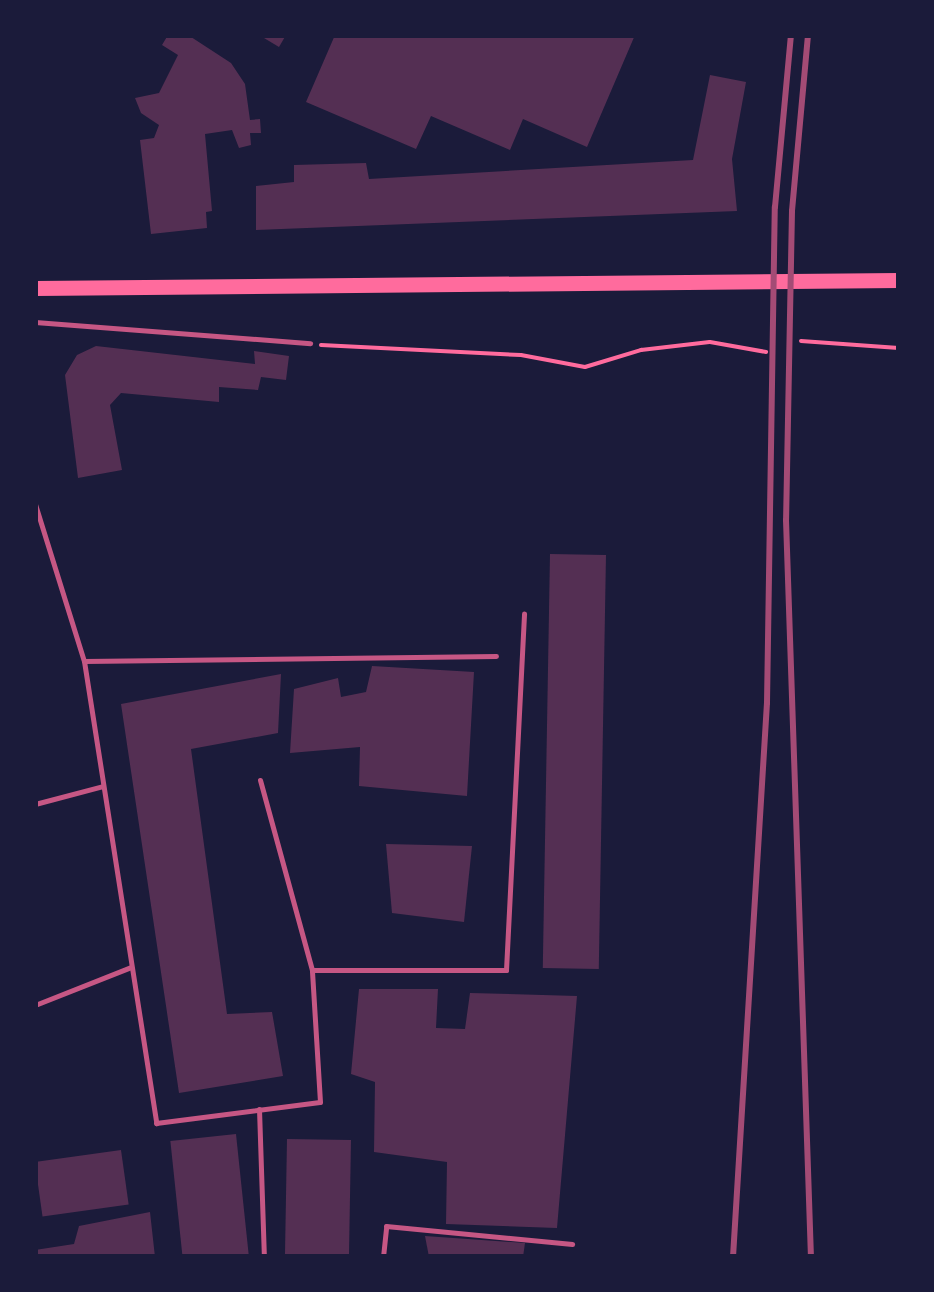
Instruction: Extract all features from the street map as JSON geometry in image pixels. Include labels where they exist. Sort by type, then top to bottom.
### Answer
[{"type":"main road","points":[[35,288],[899,280]]},
{"type":"lane","points":[[35,322],[310,344]]},
{"type":"lane","points":[[35,504],[84,661],[156,1123],[320,1102],[312,970],[260,780]]},
{"type":"lane","points":[[312,970],[506,970],[524,613]]},
{"type":"lane","points":[[84,661],[496,656]]},
{"type":"lane","points":[[35,804],[103,786]]},
{"type":"lane","points":[[35,1005],[131,967]]},
{"type":"lane","points":[[259,1110],[264,1257]]},
{"type":"lane","points":[[383,1257],[386,1226],[572,1244]]},
{"type":"path","points":[[310,344],[522,355],[585,367],[640,350],[710,342],[766,352]]},
{"type":"path","points":[[802,342],[899,348]]},
{"type":"building","points":[[168,35],[188,35],[231,63],[245,84],[250,120],[260,119],[261,133],[250,133],[251,145],[239,148],[232,130],[205,134],[212,211],[206,212],[207,228],[151,234],[140,140],[154,138],[159,125],[141,113],[135,98],[159,93],[178,55],[162,45]]},
{"type":"building","points":[[259,35],[286,35],[279,47]]},
{"type":"building","points":[[335,35],[635,35],[587,147],[523,119],[510,150],[431,116],[416,149],[306,102]]},
{"type":"building","points":[[710,75],[746,82],[732,159],[737,211],[256,230],[256,186],[294,182],[294,165],[366,163],[369,179],[693,160]]},
{"type":"building","points":[[96,346],[255,364],[254,351],[289,356],[286,380],[261,377],[258,390],[219,387],[219,402],[121,393],[110,405],[122,470],[78,478],[65,375],[77,355]]},
{"type":"building","points":[[550,554],[606,555],[599,969],[543,968]]},
{"type":"building","points":[[372,666],[474,672],[467,796],[359,786],[360,747],[290,753],[294,689],[338,678],[341,697],[366,692]]},
{"type":"building","points":[[281,674],[278,733],[191,749],[227,1014],[272,1012],[283,1076],[179,1093],[121,704]]},
{"type":"building","points":[[386,844],[472,846],[464,922],[392,913]]},
{"type":"building","points":[[359,989],[438,989],[436,1028],[465,1029],[470,993],[577,996],[557,1228],[446,1224],[447,1162],[374,1152],[375,1082],[351,1074]]},
{"type":"building","points":[[236,1134],[249,1257],[183,1257],[170,1141]]},
{"type":"building","points":[[287,1139],[351,1140],[349,1257],[285,1257]]},
{"type":"building","points":[[121,1150],[129,1204],[43,1217],[35,1162]]},
{"type":"building","points":[[150,1212],[155,1257],[35,1257],[35,1250],[74,1244],[79,1226]]},
{"type":"building","points":[[425,1236],[525,1243],[523,1257],[429,1257]]},
{"type":"railway","points":[[733,1257],[767,703],[775,207],[791,35]]},
{"type":"railway","points":[[808,35],[792,211],[786,520],[811,1257]]}]
